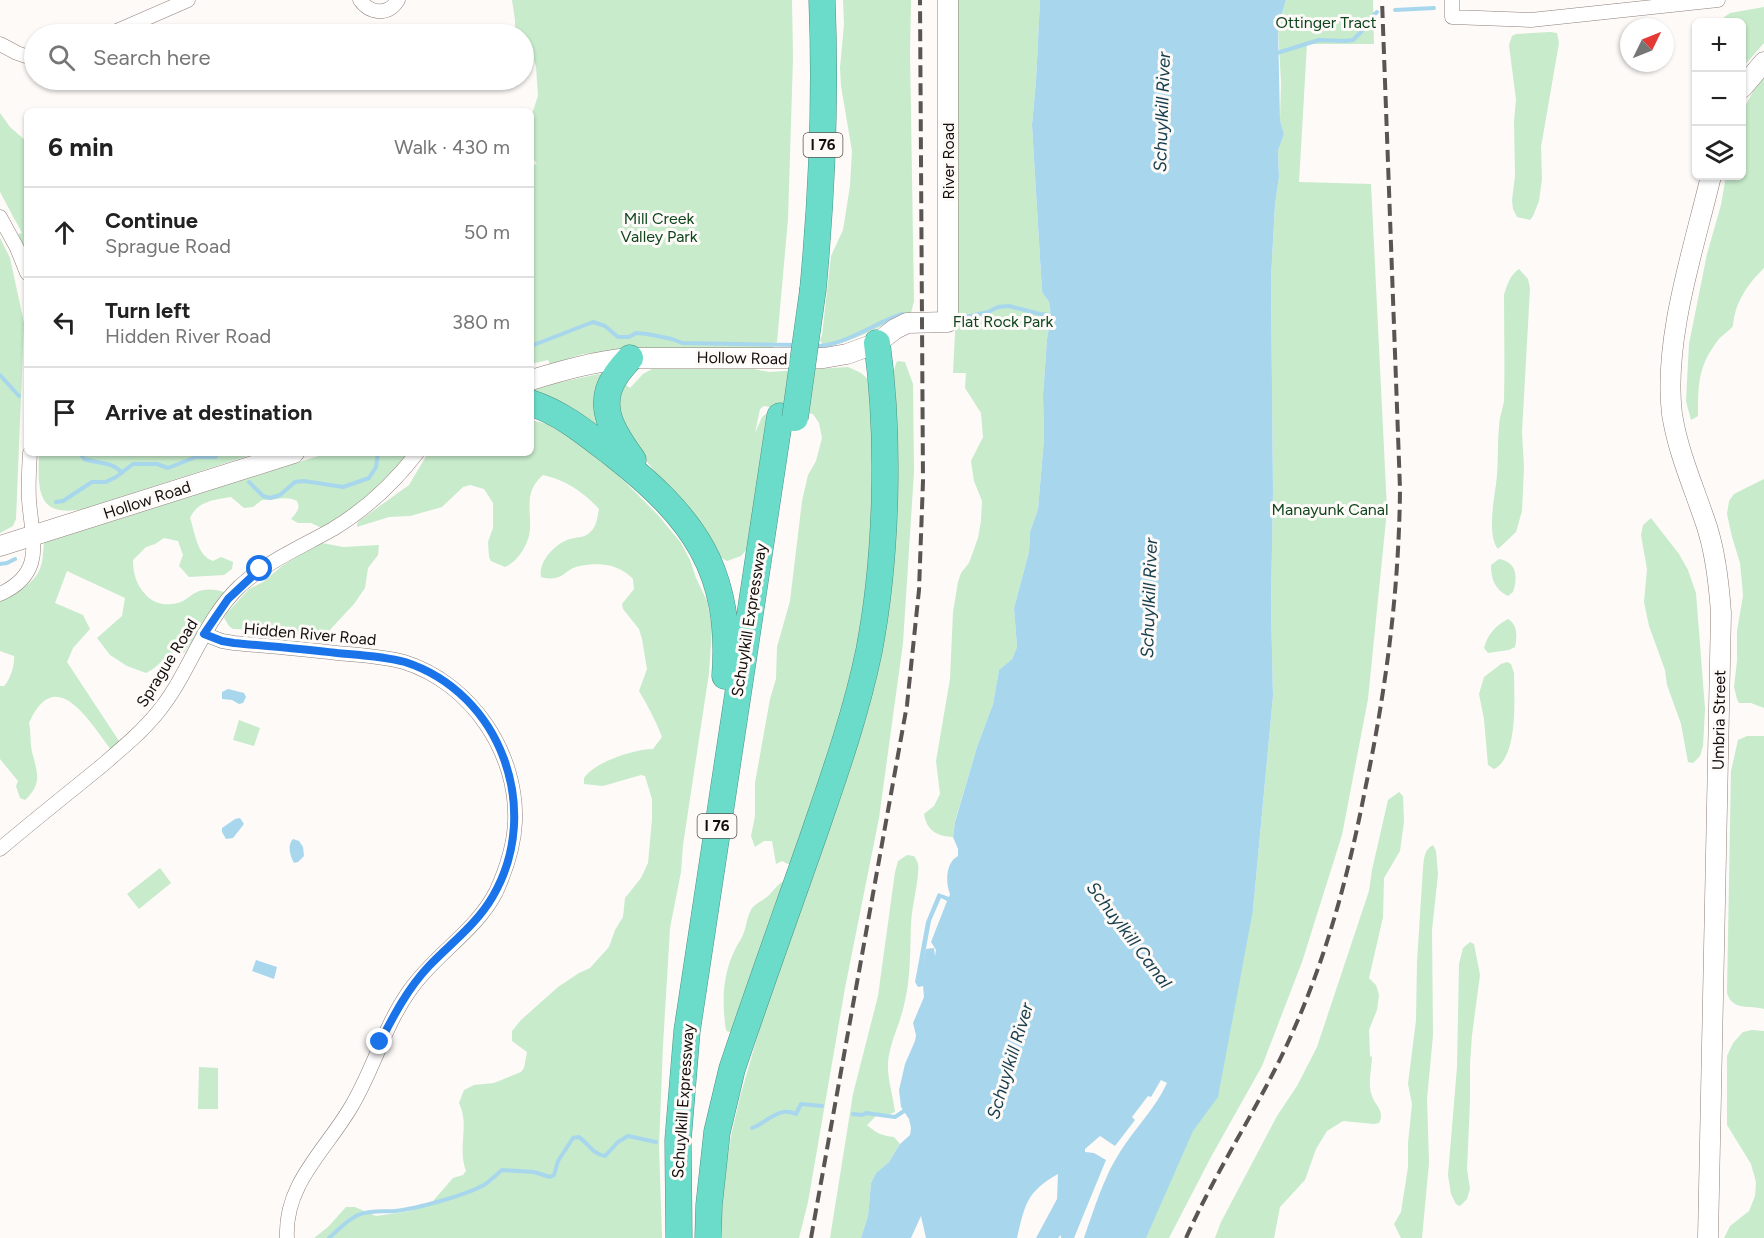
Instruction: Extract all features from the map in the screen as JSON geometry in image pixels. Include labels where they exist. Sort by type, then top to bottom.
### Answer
[{"type":"highway","name":"Schuylkill Expressway","points":[[805,288],[807,0]]},
{"type":"highway","name":"Schuylkill Expressway","points":[[694,1238],[694,1141],[704,1022],[822,160],[824,73],[822,0]]},
{"type":"highway","points":[[708,1238],[709,1205],[721,1110],[735,1061],[840,756],[857,700],[870,644],[877,598],[884,513],[883,399],[877,343]]},
{"type":"highway","points":[[630,358],[609,389],[606,401],[607,416],[622,445],[656,490],[685,522],[708,561],[718,586],[726,625],[727,647],[710,871]]},
{"type":"highway","points":[[534,405],[561,416],[580,429],[656,490]]},
{"type":"highway","name":"Schuylkill Expressway","points":[[679,1238],[677,1180],[687,1031],[710,871],[788,417]]},
{"type":"main road","name":"River Road","points":[[948,0],[948,322]]},
{"type":"main road","points":[[1746,83],[1764,62]]},
{"type":"main road","name":"Umbria Street","points":[[1708,1238],[1721,613],[1713,552],[1676,432],[1670,386],[1674,338],[1710,180]]},
{"type":"main road","name":"Hollow Road","points":[[534,379],[606,360],[630,358],[824,358],[846,354],[877,343],[907,323],[948,322]]},
{"type":"main road","name":"Hollow Road","points":[[0,546],[284,456]]},
{"type":"street","points":[[133,24],[188,0]]},
{"type":"street","points":[[360,0],[370,10],[377,12],[390,9],[398,0]]},
{"type":"street","points":[[1452,0],[1452,17],[1531,20],[1718,0]]},
{"type":"street","points":[[0,44],[24,56]]},
{"type":"street","points":[[0,217],[24,266]]},
{"type":"street","points":[[0,594],[17,584],[29,571],[34,558],[28,497],[30,456]]},
{"type":"street","name":"Sprague Road","points":[[0,849],[140,732],[166,700],[204,634],[228,599],[250,577],[332,529],[367,505],[414,456]]},
{"type":"street","name":"Hidden River Road","points":[[204,634],[234,643],[390,658],[431,674],[452,687],[464,698],[500,747],[514,801],[515,823],[511,851],[495,894],[478,918],[429,966],[400,1004],[351,1107],[295,1190],[288,1215],[287,1238]]},
{"type":"green space","name":"Mill Creek Valley Park","points":[[512,0],[792,0],[793,58],[788,219],[777,342],[774,343],[773,348],[689,348],[583,354],[550,364],[548,360],[534,363],[534,164],[537,164],[534,160],[534,108],[538,96],[534,61],[534,24],[515,24]]},
{"type":"green space","points":[[843,0],[911,0],[914,301],[911,313],[858,337],[824,347],[820,340],[831,256],[843,230],[850,186],[852,151],[841,86]]},
{"type":"green space","name":"Flat Rock Park","points":[[954,0],[1040,0],[1032,125],[1042,292],[1049,302],[1051,315],[1043,395],[1044,439],[1038,509],[1030,532],[1029,552],[1014,608],[1017,647],[1012,659],[999,670],[993,704],[977,747],[955,821],[953,837],[934,832],[925,820],[924,814],[934,806],[940,794],[936,761],[950,679],[953,612],[958,582],[961,573],[969,563],[981,521],[982,501],[974,481],[971,461],[983,437],[981,413],[965,388],[966,373],[953,373],[956,314]]},
{"type":"green space","name":"Manayunk Canal","points":[[1286,0],[1373,0],[1374,44],[1307,44],[1299,182],[1371,184],[1387,510],[1368,699],[1342,835],[1302,962],[1262,1066],[1169,1238],[1084,1238],[1110,1169],[1159,1100],[1253,910],[1273,696],[1271,279],[1279,177],[1278,151],[1284,134],[1280,120],[1278,26]]},
{"type":"green space","points":[[1764,7],[1764,43],[1746,63],[1746,18],[1723,18],[1730,13]]},
{"type":"green space","points":[[1557,33],[1559,43],[1541,147],[1542,179],[1539,201],[1530,220],[1517,217],[1513,209],[1516,100],[1509,45],[1512,36],[1516,34]]},
{"type":"green space","points":[[1764,77],[1764,268],[1743,294],[1736,309],[1733,326],[1718,341],[1706,360],[1699,386],[1698,416],[1691,420],[1686,401],[1689,344],[1707,254],[1721,205],[1725,180],[1746,180],[1746,105],[1757,84]]},
{"type":"green space","points":[[0,113],[10,127],[24,139],[24,249],[18,234],[22,233],[0,192]]},
{"type":"green space","points":[[0,238],[10,258],[24,323],[16,519],[13,526],[0,533]]},
{"type":"green space","points":[[1519,269],[1528,279],[1530,288],[1522,432],[1524,467],[1522,511],[1516,532],[1498,549],[1493,537],[1492,521],[1499,424],[1504,400],[1504,295],[1511,277]]},
{"type":"green space","points":[[898,361],[905,362],[913,384],[914,472],[903,643],[879,818],[845,988],[808,1202],[799,1238],[722,1238],[722,1196],[731,1136],[740,1097],[776,972],[868,710],[882,646],[892,379]]},
{"type":"green space","points":[[848,367],[861,373],[870,381],[876,514],[853,684],[792,863],[782,861],[776,864],[772,841],[764,841],[755,847],[751,836],[755,816],[755,783],[770,699],[776,679],[777,647],[790,601],[802,501],[808,475],[816,461],[822,438],[819,423],[813,414],[764,406],[760,409],[755,433],[762,417],[767,413],[748,548],[741,556],[727,561],[719,557],[673,489],[659,477],[626,435],[619,410],[621,393],[626,385],[630,388],[643,374],[652,369],[754,369],[769,372]]},
{"type":"green space","points":[[604,373],[602,429],[534,393],[534,390]]},
{"type":"green space","points":[[534,421],[547,424],[609,466],[658,515],[681,543],[707,601],[712,627],[709,673],[681,872],[670,928],[659,1146],[662,1238],[314,1238],[328,1227],[346,1207],[355,1207],[376,1216],[411,1211],[433,1201],[453,1178],[463,1175],[466,1171],[463,1154],[463,1120],[459,1103],[464,1090],[474,1085],[494,1083],[521,1072],[527,1052],[512,1041],[512,1031],[558,987],[590,968],[609,947],[623,917],[625,898],[641,878],[648,863],[652,799],[645,776],[641,775],[603,786],[584,784],[584,778],[597,767],[626,754],[653,749],[662,737],[639,691],[647,669],[639,629],[623,609],[622,604],[634,589],[633,579],[615,567],[595,564],[574,568],[559,577],[541,577],[542,565],[554,549],[565,541],[591,532],[599,509],[573,487],[543,475],[531,493],[530,528],[526,545],[519,556],[505,567],[491,561],[489,557],[488,542],[493,528],[493,503],[484,489],[470,485],[463,487],[442,507],[410,516],[389,517],[357,527],[359,521],[409,485],[426,456],[534,456]]},
{"type":"green space","points":[[39,456],[248,456],[83,509],[68,511],[48,505],[40,489]]},
{"type":"green space","points":[[319,456],[408,456],[383,484],[324,529],[311,523],[298,523],[291,519],[298,506],[297,501],[293,499],[262,500],[253,507],[244,508],[231,497],[212,500],[197,508],[190,518],[203,554],[213,561],[221,557],[233,562],[232,569],[224,575],[189,577],[179,566],[183,555],[178,541],[164,538],[146,547],[133,560],[134,569],[139,586],[153,601],[173,604],[203,590],[227,593],[184,653],[167,657],[146,673],[127,666],[110,655],[97,638],[122,616],[125,598],[67,571],[55,603],[83,615],[90,629],[73,648],[67,662],[121,744],[112,751],[94,726],[72,704],[61,698],[50,698],[39,706],[29,723],[31,749],[37,777],[31,794],[25,800],[20,798],[16,786],[18,781],[0,759],[0,686],[4,686],[8,680],[13,668],[14,656],[0,651],[0,601],[33,580],[41,564],[44,543]]},
{"type":"green space","points":[[1764,479],[1764,708],[1751,703],[1739,703],[1734,687],[1737,631],[1743,596],[1740,563],[1727,514],[1729,501],[1734,494]]},
{"type":"green space","points":[[1651,518],[1679,554],[1688,570],[1696,593],[1705,709],[1703,746],[1700,756],[1693,763],[1688,762],[1681,724],[1649,626],[1644,602],[1647,569],[1641,535],[1643,525]]},
{"type":"green space","points":[[322,543],[343,547],[379,545],[378,555],[368,568],[365,588],[354,604],[327,633],[312,638],[288,631],[233,629],[229,626],[224,618],[226,614],[249,589],[263,582],[282,566]]},
{"type":"green space","points":[[1499,559],[1509,563],[1515,571],[1515,586],[1513,592],[1508,596],[1497,587],[1492,575],[1491,565]]},
{"type":"green space","points":[[1508,619],[1515,628],[1515,647],[1488,653],[1484,648],[1490,635]]},
{"type":"green space","points":[[1507,662],[1511,664],[1514,673],[1513,725],[1508,752],[1494,769],[1488,765],[1484,719],[1479,694],[1484,677]]},
{"type":"green space","points":[[239,720],[260,728],[254,746],[233,740]]},
{"type":"green space","points":[[1747,736],[1764,736],[1764,1009],[1737,1005],[1729,999],[1727,993],[1731,771],[1738,740]]},
{"type":"green space","points":[[1399,792],[1403,796],[1404,822],[1400,851],[1384,878],[1383,917],[1369,978],[1376,985],[1379,995],[1377,1010],[1369,1030],[1370,1057],[1372,1056],[1370,1086],[1381,1119],[1379,1123],[1374,1124],[1343,1121],[1327,1131],[1316,1149],[1305,1180],[1280,1207],[1274,1238],[1215,1238],[1221,1222],[1277,1116],[1297,1086],[1317,1047],[1369,891],[1388,800]]},
{"type":"green space","points":[[1433,845],[1436,851],[1438,874],[1432,930],[1433,1035],[1427,1099],[1429,1163],[1422,1238],[1401,1238],[1394,1224],[1401,1212],[1408,1167],[1412,1104],[1408,1084],[1416,1020],[1423,868],[1426,852]]},
{"type":"green space","points":[[907,855],[914,856],[918,870],[912,917],[908,984],[888,1062],[895,1112],[876,1116],[867,1125],[879,1134],[894,1137],[900,1144],[889,1162],[876,1173],[871,1183],[868,1216],[861,1238],[830,1238],[853,1094],[878,996],[895,872],[898,861]]},
{"type":"green space","points":[[160,868],[171,883],[139,909],[127,894]]},
{"type":"green space","points":[[784,881],[731,1031],[728,1032],[724,1018],[724,994],[730,960],[743,936],[751,909]]},
{"type":"green space","points":[[1470,942],[1474,944],[1480,975],[1470,1064],[1467,1169],[1470,1189],[1467,1199],[1460,1206],[1456,1204],[1451,1194],[1448,1175],[1457,1067],[1459,964],[1463,948]]},
{"type":"green space","points":[[1764,1031],[1764,1238],[1724,1238],[1730,1226],[1749,1211],[1755,1196],[1756,1182],[1751,1164],[1727,1125],[1727,1056],[1733,1043],[1743,1032]]},
{"type":"green space","points":[[199,1067],[218,1068],[218,1109],[198,1109]]},
{"type":"water","points":[[1040,0],[1286,0],[1278,26],[1280,120],[1284,134],[1278,151],[1279,177],[1271,279],[1273,696],[1253,910],[1218,1097],[1193,1131],[1146,1238],[1084,1238],[1099,1194],[1114,1162],[1167,1083],[1161,1080],[1151,1097],[1148,1096],[1132,1117],[1135,1120],[1115,1146],[1100,1136],[1085,1149],[1085,1152],[1094,1153],[1106,1160],[1074,1238],[1061,1238],[1061,1235],[1058,1238],[1036,1238],[1057,1199],[1058,1174],[1039,1187],[1028,1200],[1017,1238],[926,1238],[921,1216],[911,1238],[861,1238],[868,1216],[871,1183],[876,1173],[889,1162],[900,1144],[910,1135],[909,1119],[901,1107],[899,1090],[905,1064],[915,1041],[913,1023],[924,997],[923,986],[918,987],[915,982],[926,922],[938,893],[949,897],[950,894],[947,884],[949,867],[958,856],[953,837],[955,822],[977,747],[993,704],[999,670],[1012,659],[1017,647],[1014,608],[1029,552],[1030,532],[1038,509],[1044,439],[1043,395],[1051,315],[1049,302],[1042,292],[1032,125]],"holes":[[[941,898],[947,901],[931,942],[936,950],[935,956],[934,948],[926,949],[922,970],[931,921]]]},
{"type":"water","points":[[228,689],[244,693],[246,697],[243,703],[222,699],[222,692]]},
{"type":"water","points":[[240,818],[244,824],[233,838],[226,839],[222,828]]},
{"type":"water","points":[[293,839],[299,841],[303,847],[304,856],[294,863],[290,851]]},
{"type":"water","points":[[256,960],[277,967],[274,979],[252,971]]},
{"type":"waterway","points":[[1395,10],[1434,8]]},
{"type":"waterway","points":[[1277,53],[1319,40],[1353,40],[1361,32],[1365,23],[1377,12]]},
{"type":"waterway","points":[[957,319],[1009,306],[1054,315]]},
{"type":"waterway","points":[[814,346],[836,343],[902,314]]},
{"type":"waterway","points":[[534,345],[593,322],[605,326],[618,337],[629,337],[636,333],[682,343],[797,345]]},
{"type":"waterway","points":[[0,375],[19,396]]},
{"type":"waterway","points":[[82,456],[84,459],[109,465],[122,473]]},
{"type":"waterway","points":[[249,482],[263,496],[270,498],[280,495],[295,482],[304,481],[343,487],[369,478],[376,467],[378,456]]},
{"type":"waterway","points":[[56,502],[63,501],[92,482],[106,482],[133,464],[157,464],[168,468],[196,457],[216,457]]},
{"type":"waterway","points":[[0,564],[15,559]]},
{"type":"waterway","points":[[752,1128],[778,1113],[796,1114],[801,1104],[822,1106]]},
{"type":"waterway","points":[[853,1114],[866,1113],[895,1117],[904,1111]]},
{"type":"waterway","points":[[329,1238],[346,1222],[363,1213],[404,1210],[428,1205],[476,1189],[502,1170],[534,1172],[550,1177],[554,1175],[558,1161],[573,1138],[579,1137],[594,1151],[605,1156],[618,1142],[628,1136],[656,1142]]},
{"type":"railway","points":[[811,1238],[907,705],[919,590],[923,481],[920,0]]},
{"type":"railway","points":[[1186,1238],[1282,1056],[1317,971],[1352,851],[1379,715],[1394,603],[1400,489],[1382,0]]},
{"type":"route","points":[[260,569],[228,599],[204,634],[214,639],[234,643],[390,658],[421,669],[452,687],[475,710],[500,747],[510,775],[515,808],[514,835],[507,864],[495,894],[478,918],[429,966],[410,989],[380,1042]]},
{"type":"park label","name":"Ottinger Tract","points":[[1326,22]]},
{"type":"water label","name":"Schuylkill River","points":[[1162,112]]},
{"type":"water label","name":"Schuylkill River","points":[[1149,598]]},
{"type":"water label","name":"Schuylkill Canal","points":[[1129,935]]},
{"type":"water label","name":"Schuylkill River","points":[[1010,1061]]}]
